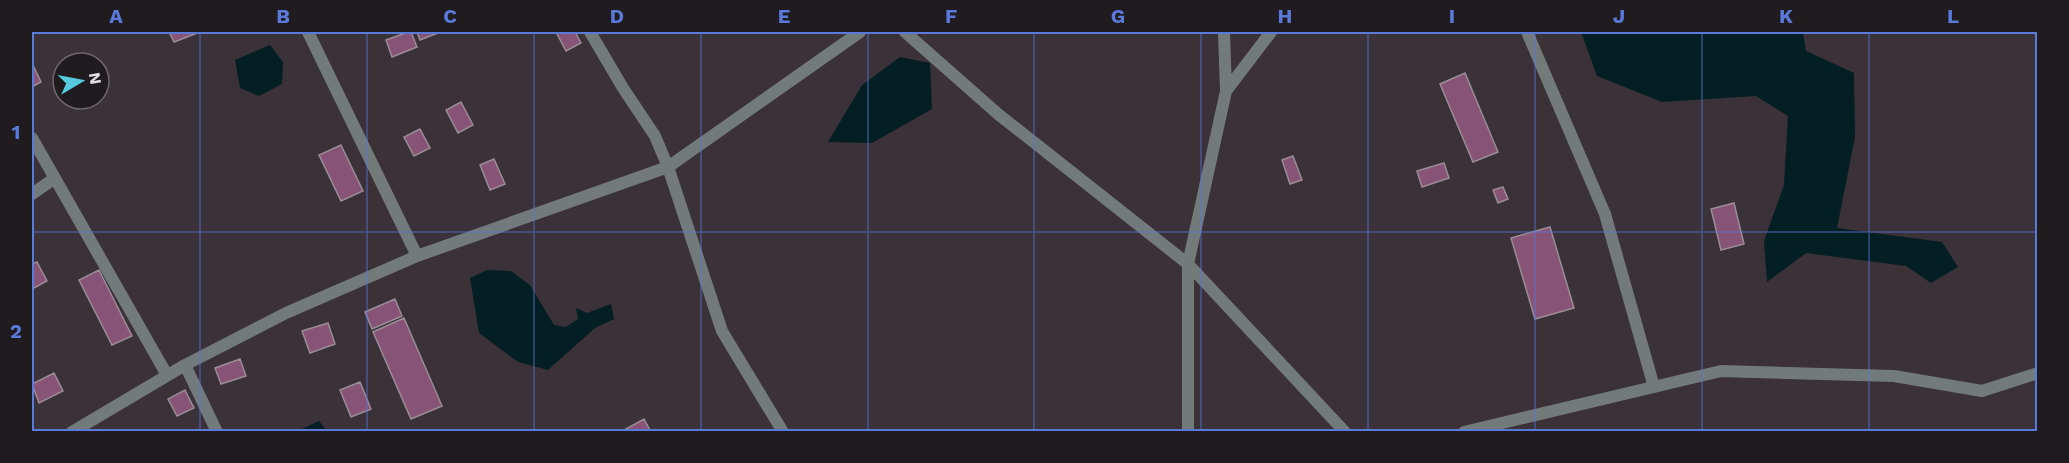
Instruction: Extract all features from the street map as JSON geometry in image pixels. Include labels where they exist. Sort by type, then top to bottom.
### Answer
[{"type":"street","points":[[308,32],[417,256]]},
{"type":"street","points":[[590,32],[655,136],[668,167],[722,331],[783,432]]},
{"type":"street","points":[[72,432],[167,375],[286,313],[417,256],[668,167],[860,32]]},
{"type":"street","points":[[905,32],[998,114],[1188,264],[1346,432]]},
{"type":"street","points":[[1188,432],[1188,264],[1226,91],[1224,32]]},
{"type":"street","points":[[1226,91],[1271,32]]},
{"type":"street","points":[[1527,32],[1605,214],[1654,387]]},
{"type":"street","points":[[32,138],[167,375]]},
{"type":"street","points":[[32,194],[55,178]]},
{"type":"street","points":[[185,365],[217,432]]},
{"type":"street","points":[[1464,432],[1721,371],[1894,376],[1982,391],[2037,372]]},
{"type":"water","points":[[1581,32],[1803,32],[1806,51],[1854,73],[1855,137],[1837,228],[1942,242],[1958,267],[1931,283],[1906,266],[1806,253],[1767,282],[1764,241],[1784,185],[1788,116],[1756,96],[1662,102],[1597,76]]},
{"type":"water","points":[[270,45],[283,62],[282,84],[259,96],[240,88],[235,60]]},
{"type":"water","points":[[900,57],[930,63],[932,109],[872,143],[828,142],[862,85]]},
{"type":"water","points":[[487,270],[511,271],[530,285],[554,325],[566,327],[578,319],[576,308],[587,313],[611,304],[614,319],[595,328],[548,370],[518,362],[479,333],[470,278]]},
{"type":"water","points":[[319,421],[327,431],[300,431],[300,430]]},
{"type":"building","points":[[169,32],[200,32],[174,42]]},
{"type":"building","points":[[411,32],[417,47],[392,57],[386,40]]},
{"type":"building","points":[[417,32],[438,32],[438,33],[420,40]]},
{"type":"building","points":[[556,32],[575,32],[581,43],[566,51]]},
{"type":"building","points":[[32,63],[41,82],[32,87]]},
{"type":"building","points":[[1465,73],[1498,152],[1473,162],[1440,84]]},
{"type":"building","points":[[461,102],[473,125],[458,133],[446,110]]},
{"type":"building","points":[[420,129],[430,148],[414,156],[404,137]]},
{"type":"building","points":[[341,145],[363,191],[341,201],[319,155]]},
{"type":"building","points":[[1293,156],[1302,180],[1290,184],[1282,160]]},
{"type":"building","points":[[494,159],[505,184],[490,190],[480,165]]},
{"type":"building","points":[[1444,163],[1449,178],[1422,187],[1417,171]]},
{"type":"building","points":[[1503,187],[1508,199],[1498,203],[1493,190]]},
{"type":"building","points":[[1734,203],[1744,244],[1721,250],[1711,209]]},
{"type":"building","points":[[1550,227],[1574,308],[1535,319],[1511,238]]},
{"type":"building","points":[[37,262],[47,281],[32,289],[32,264]]},
{"type":"building","points":[[99,270],[132,336],[112,345],[79,280]]},
{"type":"building","points":[[395,299],[402,316],[372,329],[365,312]]},
{"type":"building","points":[[404,318],[442,406],[411,419],[373,332]]},
{"type":"building","points":[[328,323],[335,344],[310,353],[302,331]]},
{"type":"building","points":[[240,359],[246,376],[221,384],[215,368]]},
{"type":"building","points":[[54,373],[63,391],[39,403],[32,384]]},
{"type":"building","points":[[360,382],[371,409],[351,417],[340,390]]},
{"type":"building","points":[[185,390],[194,408],[177,416],[168,399]]},
{"type":"building","points":[[644,419],[651,432],[625,432],[624,430]]}]
